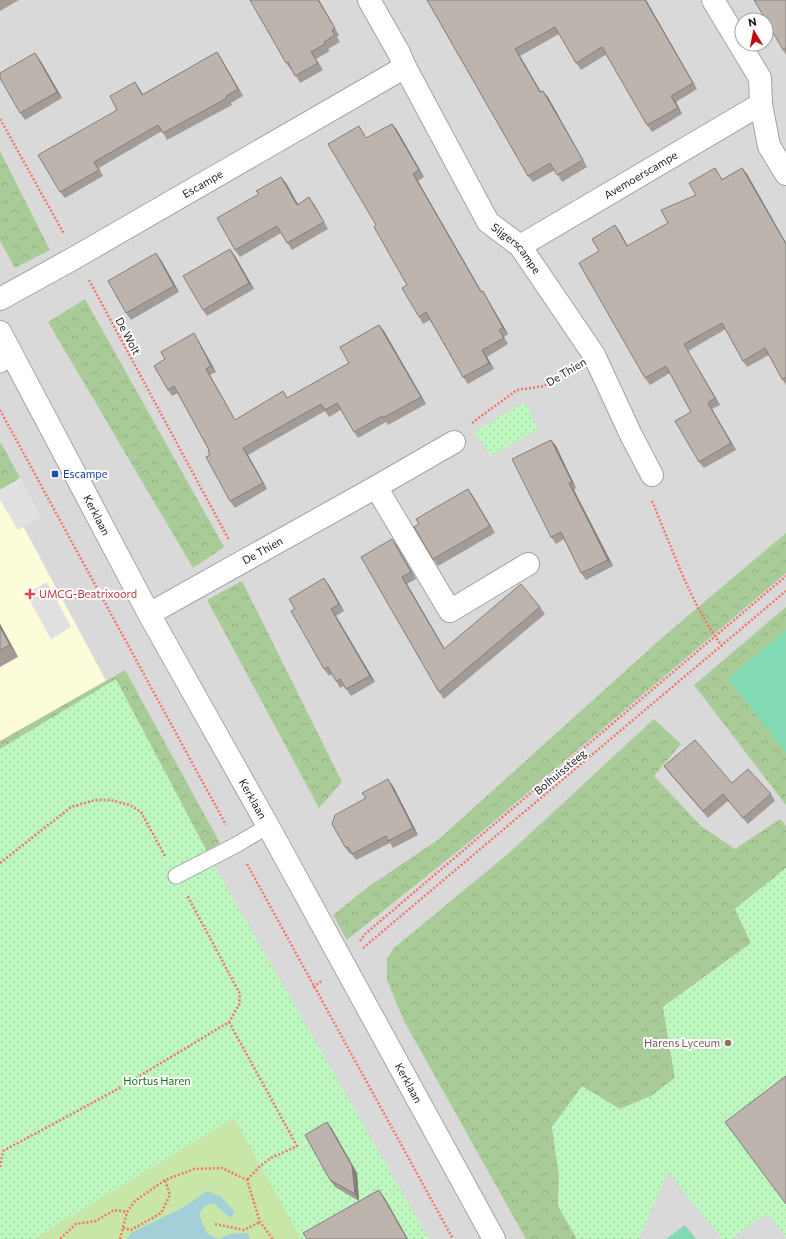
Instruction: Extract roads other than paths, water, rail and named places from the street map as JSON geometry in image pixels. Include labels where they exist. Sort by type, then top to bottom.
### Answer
[{"type":"street","name":"Sijgerscampe","points":[[369,0],[399,53],[405,67],[488,222],[520,246],[594,355],[631,436],[652,475]]},
{"type":"street","points":[[713,0],[760,78],[760,104],[769,146],[786,174]]},
{"type":"street","name":"Escampe","points":[[0,300],[405,67]]},
{"type":"street","name":"Avemoerscampe","points":[[520,246],[760,104]]},
{"type":"street","name":"Kerklaan","points":[[0,332],[7,362],[268,826],[494,1239]]},
{"type":"street","name":"De Thien","points":[[149,614],[454,442]]},
{"type":"street","points":[[376,487],[450,611],[528,564]]},
{"type":"lane","points":[[176,876],[236,845],[268,826]]},
{"type":"water","points":[[207,1191],[221,1197],[235,1212],[230,1218],[214,1203],[205,1206],[199,1214],[208,1234],[219,1239],[126,1239],[131,1233],[182,1208]]},
{"type":"water","points":[[248,1233],[250,1239],[219,1239],[231,1234]]},
{"type":"place","name":"Escampe","points":[[55,474]]},
{"type":"place","name":"UMCG-Beatrixoord","points":[[30,594]]},
{"type":"place","name":"Harens Lyceum","points":[[728,1043]]},
{"type":"park label","name":"Hortus Haren","points":[[157,1081]]}]
